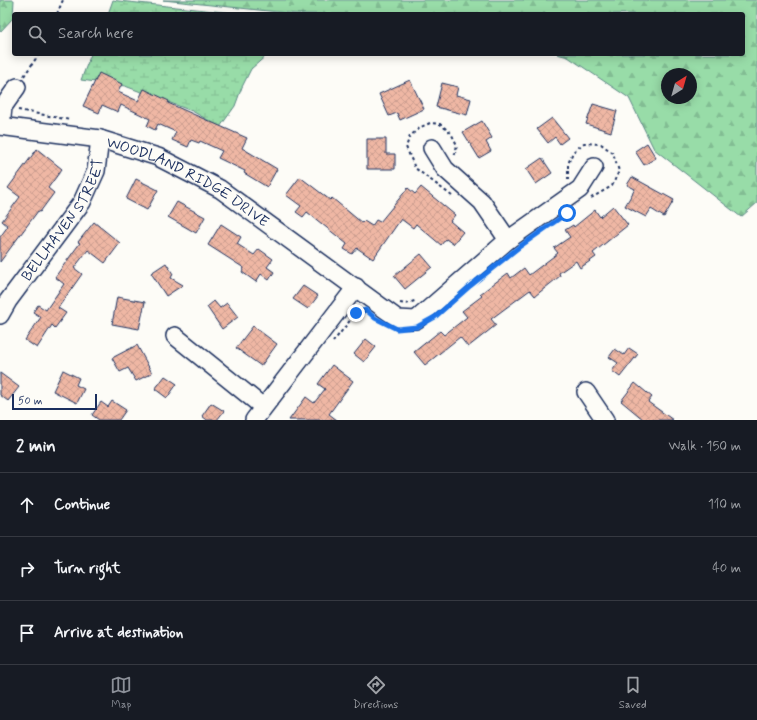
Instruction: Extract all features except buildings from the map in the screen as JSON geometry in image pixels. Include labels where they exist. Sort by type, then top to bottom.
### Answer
[{"type":"street","points":[[1,126],[3,107],[17,87]]},
{"type":"street","name":"WOODLAND RIDGE DRIVE","points":[[1,126],[100,139],[158,156],[220,189],[398,319],[416,320],[508,240],[580,189],[594,167]]},
{"type":"street","name":"BELLHAVEN STREET","points":[[0,315],[8,301],[82,202],[96,172],[100,139]]},
{"type":"street","points":[[432,148],[446,169],[482,202],[508,240]]},
{"type":"street","points":[[175,336],[259,413],[356,287]]},
{"type":"street","points":[[586,392],[605,420]]},
{"type":"path","points":[[58,12],[63,0]]},
{"type":"path","points":[[17,87],[38,56]]},
{"type":"path","points":[[3,107],[73,120]]},
{"type":"path","points":[[455,198],[415,168],[406,147],[410,136],[421,127],[430,123],[440,124],[451,133],[457,145],[454,158],[456,164]]},
{"type":"path","points":[[568,182],[568,164],[573,152],[584,143],[601,144],[613,153],[619,171],[612,186],[586,201]]},
{"type":"path","points":[[395,302],[406,304],[417,300],[423,295]]},
{"type":"path","points":[[329,347],[356,313],[366,310]]},
{"type":"green space","points":[[0,0],[14,0],[12,19],[0,32]]},
{"type":"green space","points":[[113,0],[224,12],[109,12]]},
{"type":"green space","points":[[163,0],[757,0],[757,203],[741,217],[654,149],[629,98],[564,56],[745,56],[745,12],[278,12]]},
{"type":"green space","points":[[90,56],[266,56],[251,69],[235,106],[220,127],[192,111],[125,86],[81,80]]},
{"type":"route","points":[[356,313],[366,310],[375,318],[397,329],[417,327],[435,317],[470,286],[519,247],[567,213]]}]
